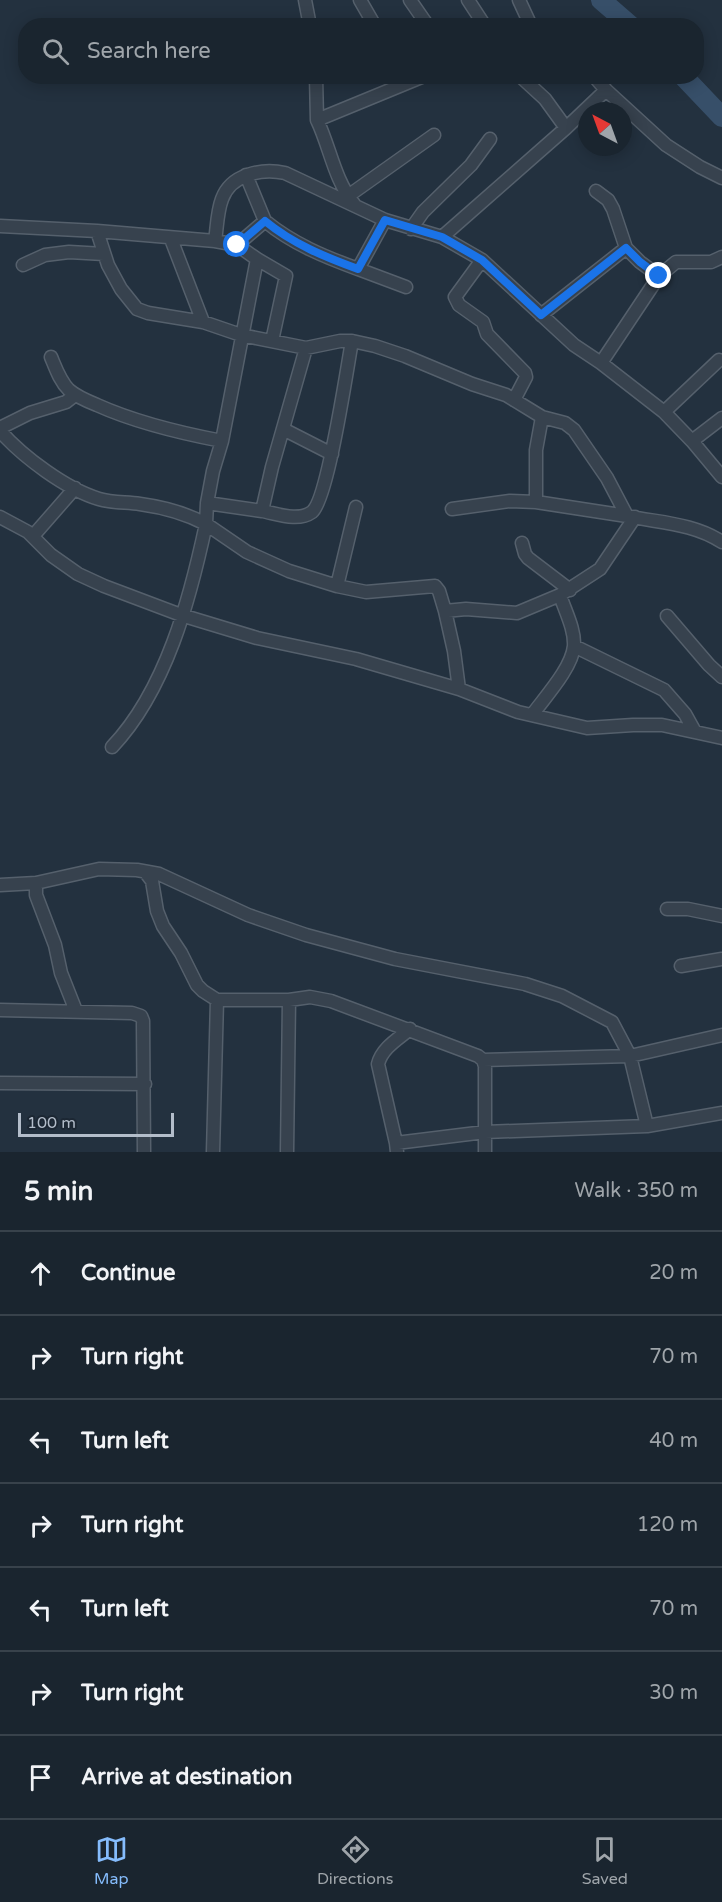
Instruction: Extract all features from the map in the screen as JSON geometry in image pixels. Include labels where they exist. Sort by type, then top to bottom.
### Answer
[{"type":"street","points":[[305,0],[308,18]]},
{"type":"street","points":[[360,0],[370,18]]},
{"type":"street","points":[[423,18],[413,3],[428,0]]},
{"type":"street","points":[[468,0],[480,18]]},
{"type":"street","points":[[519,0],[527,18]]},
{"type":"street","points":[[316,84],[317,120],[336,173],[351,201]]},
{"type":"street","points":[[317,120],[395,84]]},
{"type":"street","points":[[529,84],[545,99],[566,128]]},
{"type":"street","points":[[601,84],[660,140],[700,167],[722,178]]},
{"type":"street","points":[[442,237],[606,90]]},
{"type":"street","points":[[351,201],[434,135]]},
{"type":"street","points":[[411,229],[423,212],[471,165],[490,139]]},
{"type":"street","points":[[215,241],[222,199],[230,186],[246,175],[269,169],[285,173],[351,201],[385,220],[442,237],[482,260],[574,345],[664,412],[722,477]]},
{"type":"street","points":[[246,175],[265,221],[280,234],[358,269],[406,287]]},
{"type":"street","points":[[596,191],[608,200],[614,209],[626,248],[659,276]]},
{"type":"street","points":[[358,269],[385,220]]},
{"type":"street","points":[[237,245],[265,221]]},
{"type":"street","points":[[0,226],[98,231],[237,245],[286,276],[272,341]]},
{"type":"street","points":[[98,231],[108,265],[120,289],[137,309],[203,322],[241,335],[306,348],[340,341],[375,346],[514,400],[542,417],[565,423],[573,429],[631,517]]},
{"type":"street","points":[[171,239],[203,322]]},
{"type":"street","points":[[541,315],[626,248]]},
{"type":"street","points":[[23,265],[45,255],[69,252],[104,254]]},
{"type":"street","points":[[601,363],[659,276],[676,262],[711,262],[722,257]]},
{"type":"street","points":[[112,747],[126,732],[141,709],[172,647],[198,562],[213,471],[222,441],[257,259]]},
{"type":"street","points":[[482,260],[455,297],[459,305],[483,322],[487,334],[525,373],[526,377],[514,400]]},
{"type":"street","points":[[207,502],[296,518],[313,511],[318,506],[332,454],[352,341]]},
{"type":"street","points":[[262,511],[272,467],[306,348]]},
{"type":"street","points":[[51,357],[63,383],[75,395],[150,424],[222,441]]},
{"type":"street","points":[[664,412],[719,360]]},
{"type":"street","points":[[75,395],[66,402],[30,413],[0,429],[13,445],[75,488],[98,498],[142,504],[195,518],[247,552],[289,571],[337,586],[366,592],[435,586],[440,591],[445,611],[459,689]]},
{"type":"street","points":[[536,502],[536,450],[542,417]]},
{"type":"street","points":[[692,441],[722,418]]},
{"type":"street","points":[[283,429],[332,454]]},
{"type":"street","points":[[33,536],[75,488]]},
{"type":"street","points":[[452,508],[510,501],[536,502],[693,527],[709,533],[722,542]]},
{"type":"street","points":[[337,586],[356,507]]},
{"type":"street","points":[[0,517],[33,536],[66,568],[104,586],[181,615],[257,638],[356,659],[459,689],[532,715],[587,728],[662,725],[722,738]]},
{"type":"street","points":[[445,611],[466,609],[517,613],[565,593],[600,569],[631,517]]},
{"type":"street","points":[[522,543],[525,555],[565,593],[574,646],[566,668],[532,715]]},
{"type":"street","points":[[667,616],[722,677]]},
{"type":"street","points":[[574,646],[664,690],[685,714],[695,732]]},
{"type":"street","points":[[0,885],[36,883],[99,869],[137,870],[159,874],[248,915],[306,935],[395,959],[525,984],[561,996],[612,1022],[630,1056],[647,1126]]},
{"type":"street","points":[[146,873],[152,881],[157,910],[163,926],[181,953],[197,985],[217,1000],[290,1000],[309,997],[331,1001],[410,1029],[483,1060],[485,1066],[485,1152]]},
{"type":"street","points":[[36,883],[36,895],[56,945],[61,973],[76,1011]]},
{"type":"street","points":[[667,909],[688,909],[722,916]]},
{"type":"street","points":[[681,966],[722,959]]},
{"type":"street","points":[[213,1152],[217,1000]]},
{"type":"street","points":[[287,1152],[290,1000]]},
{"type":"street","points":[[0,1010],[132,1013],[141,1017],[145,1084],[144,1152]]},
{"type":"street","points":[[410,1029],[385,1050],[378,1064],[396,1147],[485,1132],[647,1126],[722,1113]]},
{"type":"street","points":[[483,1060],[630,1056],[722,1035]]},
{"type":"street","points":[[0,1083],[145,1084]]},
{"type":"waterway","points":[[601,0],[622,18]]},
{"type":"waterway","points":[[691,84],[722,117]]},
{"type":"route","points":[[237,245],[265,221],[280,234],[299,244],[358,269],[385,220],[442,237],[482,260],[541,315],[626,248],[659,276]]}]
